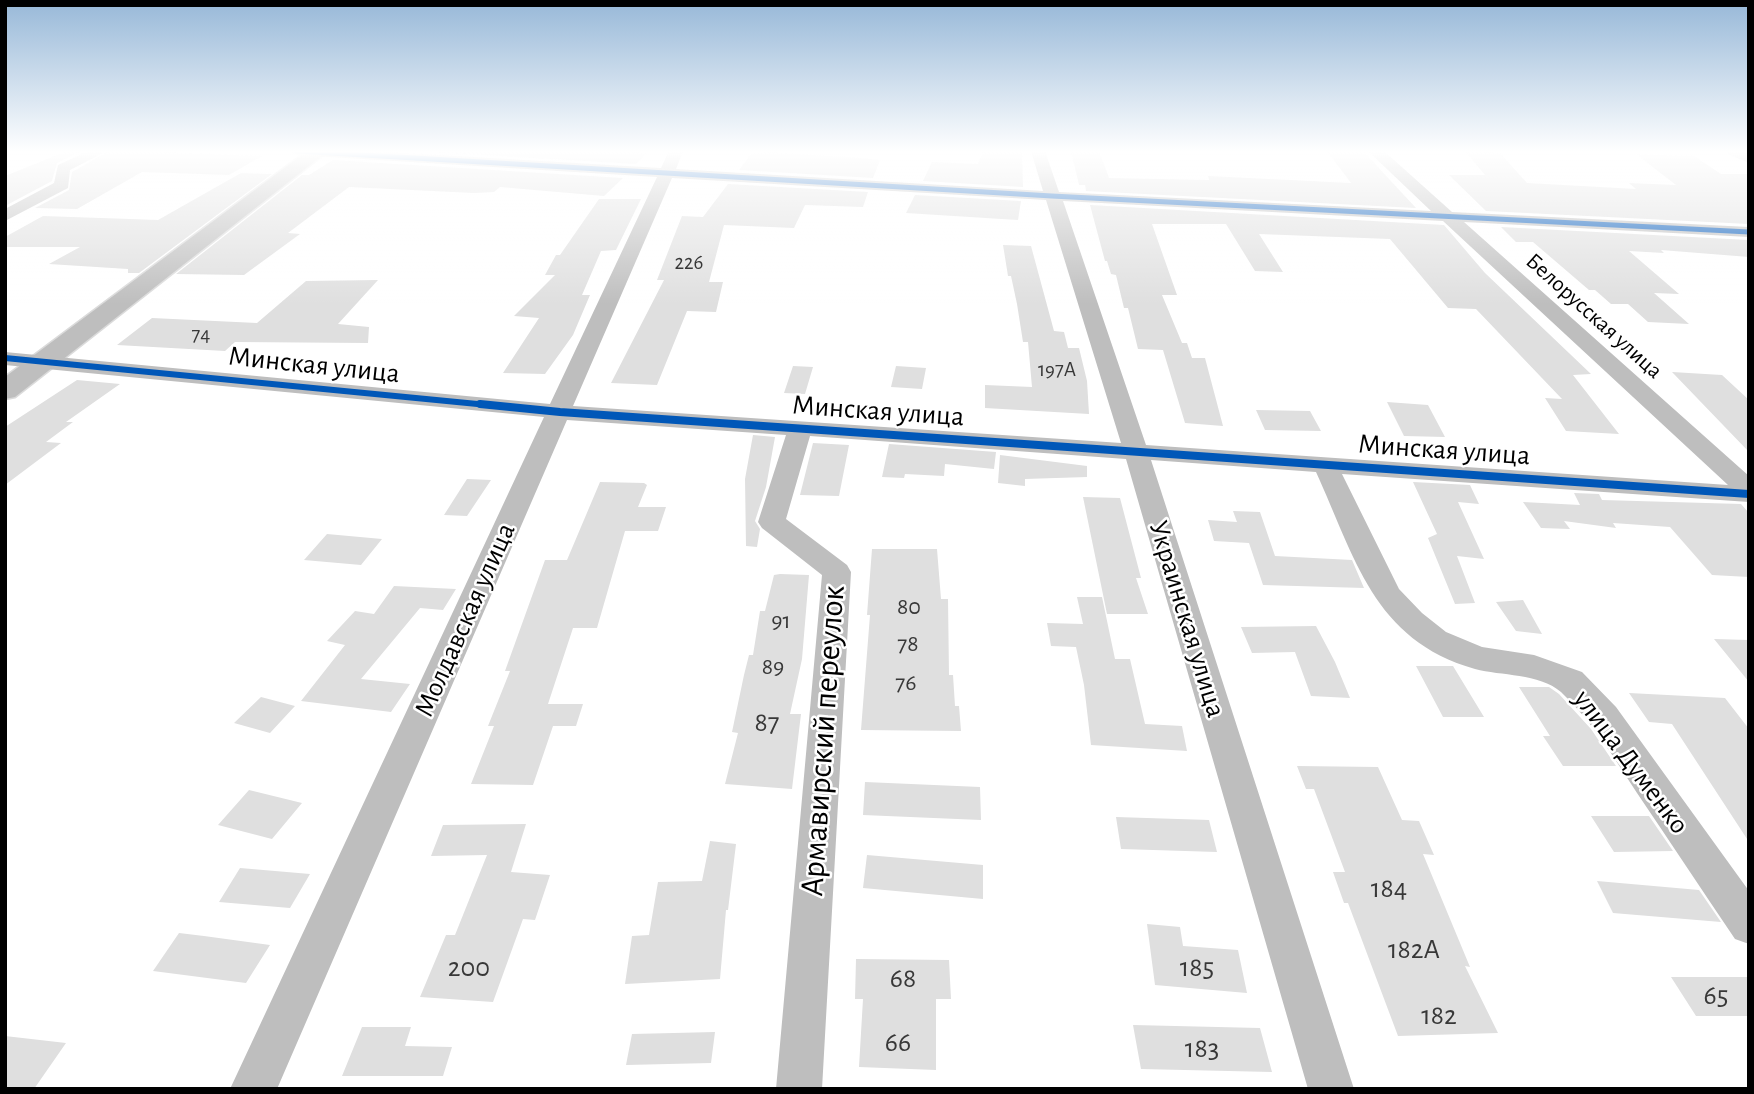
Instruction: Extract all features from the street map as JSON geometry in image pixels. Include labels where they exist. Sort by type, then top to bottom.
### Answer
[{"type":"main road","points":[[5,391],[246,202]]},
{"type":"street","points":[[5,216],[31,202]]},
{"type":"street","name":"Молдавская улица","points":[[253,1089],[652,202]]},
{"type":"street","name":"Украинская улица","points":[[1054,202],[1136,452],[1331,1089]]},
{"type":"street","points":[[1162,202],[1749,232]]},
{"type":"street","name":"Белорусская улица","points":[[1432,202],[1749,492]]},
{"type":"street","name":"Минская улица","points":[[5,358],[560,412],[1749,492]]},
{"type":"street","name":"Армавирский переулок","points":[[799,1089],[837,572],[772,522],[800,428]]},
{"type":"street","name":"улица Думенко","points":[[1325,465],[1387,595],[1410,621],[1435,640],[1478,658],[1534,667],[1570,681],[1604,716],[1749,925]]},
{"type":"building","points":[[46,202],[89,202],[77,209],[35,208]]},
{"type":"building","points":[[190,202],[234,202],[139,273],[128,273],[128,269],[49,264],[80,247],[5,247],[5,237],[43,216],[158,220]]},
{"type":"building","points":[[268,202],[329,202],[288,233],[300,234],[244,275],[176,274]]},
{"type":"building","points":[[597,202],[640,202],[616,250],[601,251],[582,295],[590,295],[573,335],[545,374],[503,373],[539,318],[514,316],[555,275],[545,275],[556,255],[560,255]]},
{"type":"building","points":[[714,202],[865,202],[863,207],[805,205],[794,228],[724,225],[709,282],[723,282],[716,312],[687,311],[657,385],[611,383],[664,280],[657,280],[682,216],[703,217]]},
{"type":"building","points":[[911,202],[1021,202],[1018,220],[906,213]]},
{"type":"building","points":[[1301,202],[1410,202],[1416,208]]},
{"type":"building","points":[[1477,202],[1749,202],[1749,224],[1486,211]]},
{"type":"building","points":[[1090,205],[1444,225],[1485,273],[1591,374],[1573,375],[1619,434],[1566,431],[1545,398],[1562,399],[1476,309],[1448,308],[1390,239],[1259,234],[1283,272],[1255,271],[1226,224],[1152,224],[1177,295],[1162,295],[1182,343],[1187,343],[1192,358],[1205,358],[1223,426],[1185,423],[1163,350],[1138,349],[1116,275],[1111,274],[1105,261]]},
{"type":"building","points":[[1501,227],[1749,240],[1749,257],[1661,250],[1664,253],[1629,251],[1679,294],[1654,293],[1689,324],[1648,322],[1628,304],[1611,304],[1595,290],[1589,290],[1533,242],[1516,242]]},
{"type":"building","points":[[1003,245],[1031,246],[1054,331],[1064,332],[1068,348],[1079,348],[1087,381],[1089,414],[985,408],[985,385],[1032,387],[1028,342],[1023,342]]},
{"type":"building","points":[[378,280],[338,324],[369,327],[368,343],[235,342],[225,351],[117,345],[152,318],[257,323],[306,281]]},
{"type":"building","points":[[793,366],[813,367],[805,394],[784,393]]},
{"type":"building","points":[[896,366],[926,368],[922,389],[891,387]]},
{"type":"building","points":[[1672,372],[1722,375],[1749,400],[1749,452]]},
{"type":"building","points":[[77,380],[120,384],[66,422],[73,422],[46,442],[61,443],[5,485],[5,427]]},
{"type":"building","points":[[1387,402],[1428,405],[1445,437],[1404,436]]},
{"type":"building","points":[[1256,410],[1310,411],[1321,431],[1265,430]]},
{"type":"building","points":[[753,435],[775,437],[766,487],[755,521],[760,529],[757,547],[746,546],[745,479]]},
{"type":"building","points":[[813,443],[849,445],[839,496],[800,495]]},
{"type":"building","points":[[889,444],[996,452],[994,469],[945,464],[944,476],[905,474],[904,478],[882,477]]},
{"type":"building","points":[[1000,455],[1087,466],[1087,477],[1025,479],[1025,486],[998,483]]},
{"type":"building","points":[[467,479],[491,480],[467,516],[444,515]]},
{"type":"building","points":[[600,482],[644,483],[647,485],[638,507],[666,507],[658,531],[625,531],[597,628],[573,628],[548,704],[583,704],[576,726],[553,726],[533,785],[471,784],[494,726],[488,726],[510,671],[505,671],[545,560],[567,560]]},
{"type":"building","points":[[1413,482],[1470,485],[1479,504],[1458,502],[1484,559],[1457,556],[1475,603],[1455,604],[1428,538],[1437,534]]},
{"type":"building","points":[[1574,493],[1599,494],[1602,500],[1741,504],[1749,513],[1749,577],[1712,575],[1670,527],[1613,523],[1616,528],[1564,521],[1570,529],[1541,528],[1523,502],[1580,505]]},
{"type":"building","points":[[1083,497],[1120,498],[1141,578],[1136,578],[1148,614],[1107,614]]},
{"type":"building","points":[[1233,511],[1260,512],[1275,556],[1352,560],[1364,588],[1263,585],[1249,543],[1214,541],[1208,520],[1237,522]]},
{"type":"building","points":[[327,534],[382,539],[361,565],[304,560]]},
{"type":"building","points":[[872,549],[937,549],[941,599],[948,599],[949,675],[953,675],[955,706],[959,706],[961,731],[861,730]]},
{"type":"building","points":[[774,575],[809,575],[802,659],[790,714],[801,714],[792,789],[725,784],[738,733],[732,732],[749,655],[753,655],[760,611],[765,611]]},
{"type":"building","points":[[394,586],[456,589],[443,610],[420,608],[361,679],[410,684],[391,712],[301,701],[345,645],[327,641],[355,611],[374,614]]},
{"type":"building","points":[[1077,597],[1102,597],[1115,659],[1130,659],[1145,724],[1182,726],[1187,751],[1091,745],[1084,685],[1076,647],[1051,646],[1047,623],[1083,624]]},
{"type":"building","points":[[1523,600],[1542,634],[1516,631],[1496,602]]},
{"type":"building","points":[[1316,626],[1350,698],[1311,696],[1295,652],[1252,653],[1241,627]]},
{"type":"building","points":[[1714,639],[1749,640],[1749,682]]},
{"type":"building","points":[[1416,666],[1453,666],[1484,717],[1443,717]]},
{"type":"building","points":[[1519,687],[1549,687],[1559,694],[1591,729],[1616,766],[1563,766],[1543,736],[1550,736]]},
{"type":"building","points":[[1629,693],[1725,698],[1749,729],[1749,842],[1672,724],[1649,722]]},
{"type":"building","points":[[261,697],[295,706],[270,733],[234,723]]},
{"type":"building","points":[[1297,766],[1378,767],[1402,820],[1419,821],[1434,855],[1423,854],[1470,967],[1465,966],[1498,1033],[1398,1036],[1348,903],[1344,903],[1333,872],[1345,872],[1314,789],[1306,789]]},
{"type":"building","points":[[865,782],[980,787],[981,820],[863,815]]},
{"type":"building","points":[[249,790],[302,803],[272,839],[218,825]]},
{"type":"building","points":[[1591,816],[1649,816],[1673,851],[1614,852]]},
{"type":"building","points":[[1116,817],[1209,820],[1217,852],[1121,849]]},
{"type":"building","points":[[526,824],[511,872],[550,875],[535,920],[523,919],[493,1002],[420,997],[446,935],[455,935],[487,855],[431,856],[443,825]]},
{"type":"building","points":[[710,841],[736,844],[726,910],[720,979],[625,984],[632,936],[649,935],[658,882],[702,881]]},
{"type":"building","points":[[867,855],[983,865],[983,899],[863,888]]},
{"type":"building","points":[[240,868],[310,874],[290,908],[219,902]]},
{"type":"building","points":[[1597,881],[1699,890],[1721,922],[1613,913]]},
{"type":"building","points":[[1147,924],[1180,927],[1183,946],[1238,950],[1247,993],[1155,985]]},
{"type":"building","points":[[179,933],[270,945],[246,983],[153,971]]},
{"type":"building","points":[[856,959],[949,960],[951,999],[936,999],[936,1070],[859,1067],[863,999],[855,999]]},
{"type":"building","points":[[1671,977],[1749,977],[1749,1016],[1696,1016]]},
{"type":"building","points":[[1133,1025],[1260,1028],[1272,1072],[1141,1069]]},
{"type":"building","points":[[362,1027],[411,1027],[405,1046],[452,1047],[443,1076],[342,1076]]},
{"type":"building","points":[[715,1032],[711,1063],[626,1065],[632,1034]]},
{"type":"building","points":[[5,1036],[66,1043],[34,1089],[5,1089]]},
{"type":"cycle path","points":[[1169,202],[1749,232]]},
{"type":"cycle path","points":[[5,358],[560,412],[1749,494]]}]
